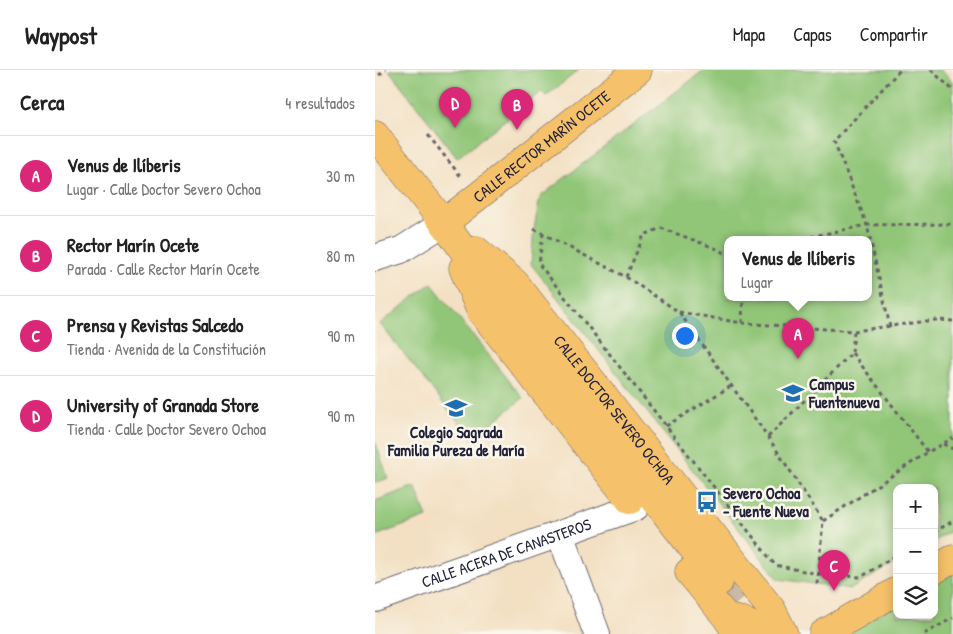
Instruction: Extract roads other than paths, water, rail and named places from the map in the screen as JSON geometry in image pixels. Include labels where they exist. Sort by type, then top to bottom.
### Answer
[{"type":"main road","name":"CALLE RECTOR MARÍN OCETE","points":[[444,223],[638,70]]},
{"type":"main road","name":"CALLE DOCTOR SEVERO OCHOA","points":[[375,135],[444,223],[496,296],[719,582]]},
{"type":"main road","name":"CALLE DOCTOR SEVERO OCHOA","points":[[444,223],[481,310],[732,626],[743,621],[812,634]]},
{"type":"main road","name":"CALLE DOCTOR SEVERO OCHOA","points":[[444,223],[515,283],[773,626]]},
{"type":"main road","points":[[938,568],[953,559]]},
{"type":"main road","points":[[823,634],[893,594]]},
{"type":"street","points":[[375,258],[401,250],[444,223]]},
{"type":"street","name":"CALLE ACERA DE CANASTEROS","points":[[375,599],[636,507]]},
{"type":"street","points":[[560,534],[597,634]]},
{"type":"tunnel","points":[[719,582],[764,634]]},
{"type":"place","name":"University of Granada Store","points":[[455,128]]},
{"type":"place","name":"Rector Marín Ocete","points":[[517,130]]},
{"type":"place","name":"Venus de Ilíberis","points":[[798,359]]},
{"type":"place","name":"Campus Fuentenueva","points":[[793,393]]},
{"type":"place","name":"Colegio Sagrada Familia Pureza de María","points":[[456,408]]},
{"type":"place","name":"Severo Ochoa - Fuente Nueva","points":[[707,502]]},
{"type":"place","name":"Prensa y Revistas Salcedo","points":[[834,591]]}]
